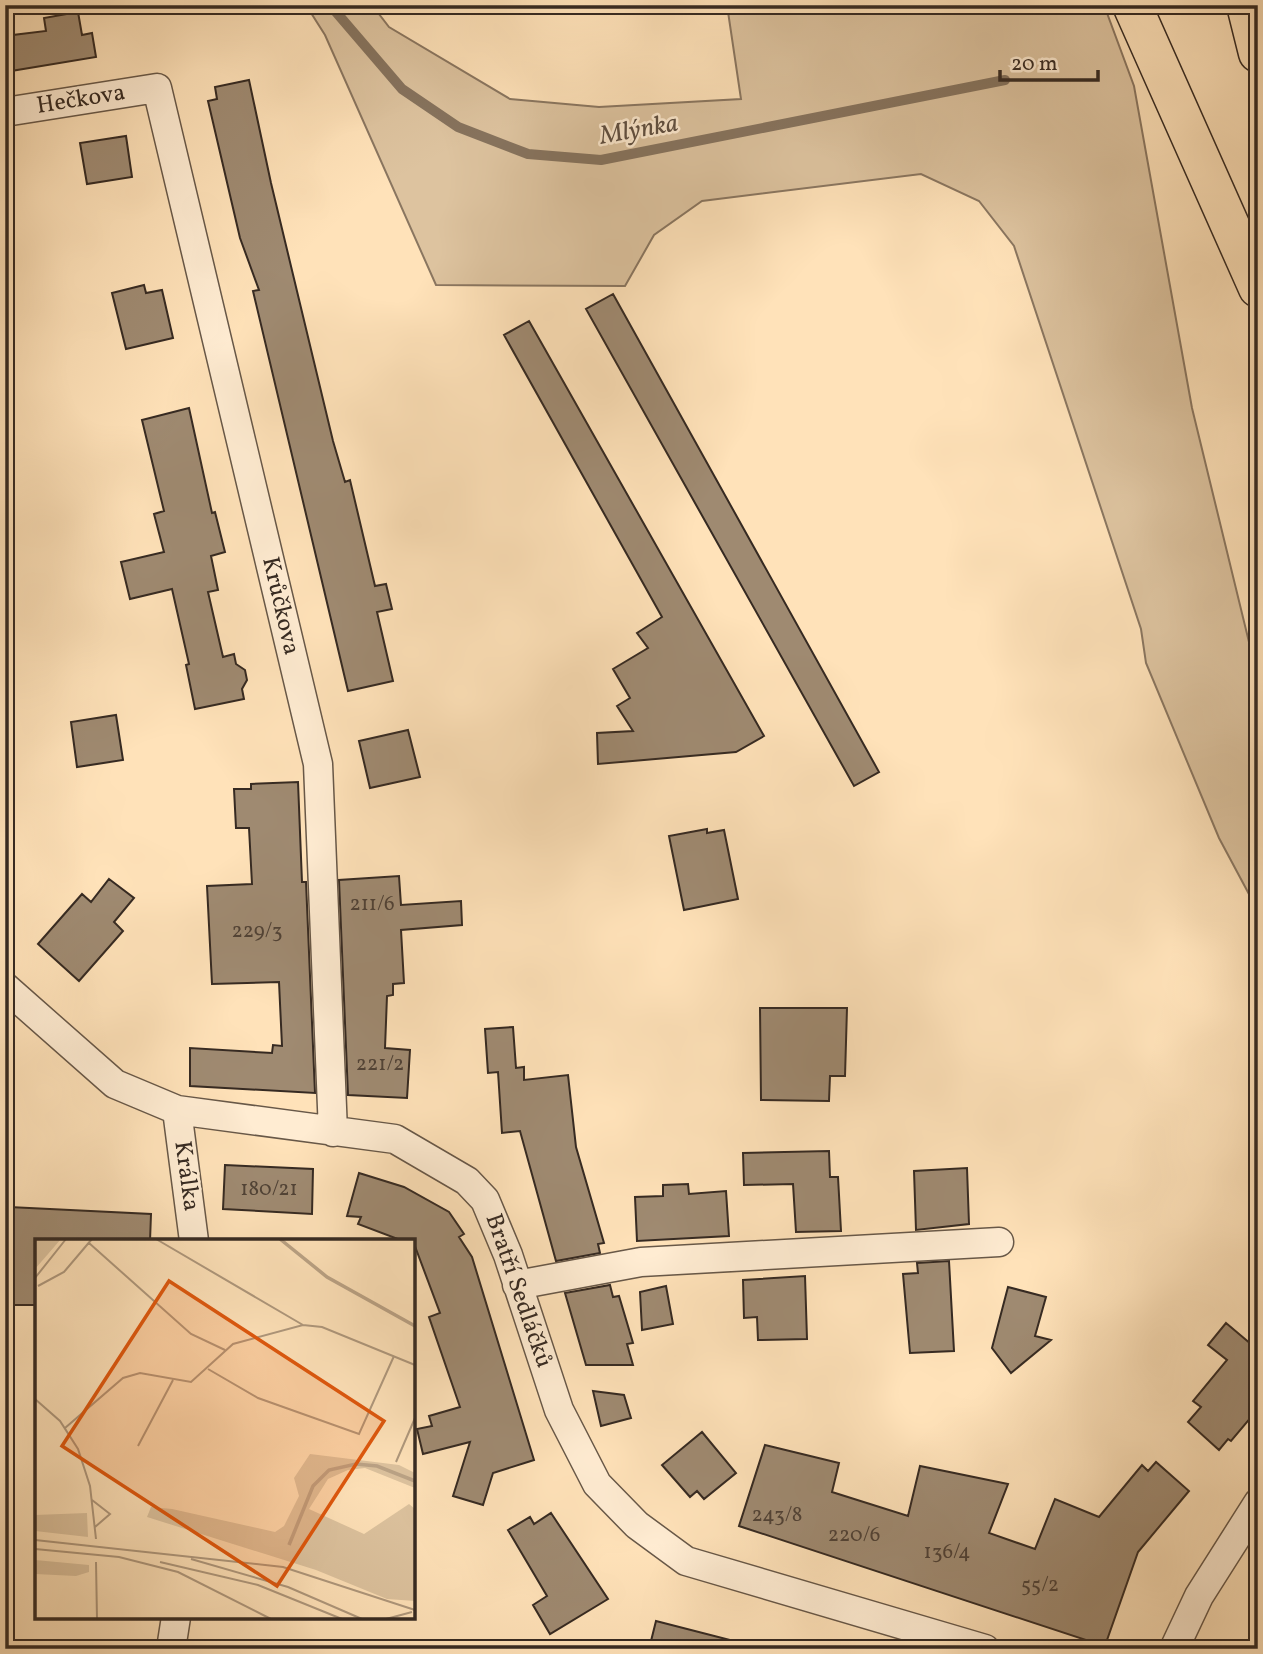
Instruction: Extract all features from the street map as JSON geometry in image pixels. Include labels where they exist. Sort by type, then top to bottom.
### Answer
[{"type":"highway","points":[[1132,5],[1258,288]]},
{"type":"highway","points":[[1246,5],[1258,53]]},
{"type":"street","name":"Hečkova","points":[[5,112],[157,89]]},
{"type":"street","name":"Krůčkova","points":[[157,89],[318,764],[332,1132]]},
{"type":"street","name":"Bratří Sedláčků","points":[[5,987],[115,1084],[177,1110],[395,1139],[467,1181],[485,1200],[559,1410],[597,1484],[637,1525],[686,1561],[985,1649]]},
{"type":"street","name":"Králka","points":[[177,1110],[194,1239]]},
{"type":"street","points":[[517,1285],[641,1262],[999,1242]]},
{"type":"street","points":[[1174,1649],[1199,1596],[1258,1503]]},
{"type":"street","points":[[171,1649],[176,1619]]},
{"type":"shaded area","points":[[306,5],[372,5],[389,27],[510,99],[599,107],[741,99],[727,5],[1104,5],[1134,86],[1192,408],[1258,679],[1258,911],[1219,838],[1146,663],[1141,629],[1014,246],[979,201],[921,174],[702,201],[654,235],[625,286],[436,285],[325,35]]},
{"type":"building","points":[[78,12],[82,35],[92,33],[96,57],[5,72],[5,36],[46,31],[44,18]]},
{"type":"building","points":[[249,80],[333,441],[345,482],[350,480],[375,586],[386,584],[392,609],[377,612],[393,681],[348,691],[253,291],[259,290],[240,238],[208,101],[217,99],[215,87]]},
{"type":"building","points":[[126,136],[132,177],[87,184],[80,143]]},
{"type":"building","points":[[144,285],[146,293],[162,290],[173,338],[126,349],[112,293]]},
{"type":"building","points":[[613,294],[879,772],[854,786],[586,309]]},
{"type":"building","points":[[529,321],[764,736],[736,752],[598,764],[597,733],[633,731],[617,706],[630,698],[613,669],[648,648],[637,633],[662,617],[504,335]]},
{"type":"building","points":[[189,408],[212,513],[215,512],[225,552],[211,556],[218,590],[208,592],[223,657],[234,654],[236,664],[245,670],[247,680],[242,689],[244,699],[195,709],[186,665],[189,664],[172,589],[130,599],[121,562],[164,552],[154,514],[164,511],[142,420]]},
{"type":"building","points":[[116,715],[123,760],[77,767],[71,722]]},
{"type":"building","points":[[408,730],[420,777],[370,788],[359,741]]},
{"type":"building","points":[[298,782],[302,882],[306,882],[315,1093],[190,1086],[190,1048],[272,1053],[273,1045],[282,1046],[279,982],[212,984],[207,886],[252,884],[249,828],[236,828],[234,789],[251,789],[251,784]]},
{"type":"building","points":[[707,829],[707,833],[724,830],[738,899],[684,910],[669,836]]},
{"type":"building","points":[[399,876],[401,905],[461,901],[462,925],[401,930],[404,983],[393,984],[393,995],[387,996],[385,1048],[410,1050],[407,1098],[348,1095],[339,880]]},
{"type":"building","points":[[109,879],[134,898],[114,922],[123,931],[79,981],[38,944],[82,894],[91,902]]},
{"type":"building","points":[[760,1008],[847,1008],[845,1076],[830,1076],[829,1101],[761,1100]]},
{"type":"building","points":[[513,1027],[516,1068],[524,1067],[524,1080],[568,1075],[576,1147],[604,1243],[598,1244],[600,1253],[556,1261],[520,1131],[502,1133],[498,1072],[488,1073],[485,1029]]},
{"type":"building","points":[[829,1151],[830,1177],[838,1177],[841,1231],[796,1232],[793,1184],[744,1185],[743,1153]]},
{"type":"building","points":[[225,1165],[313,1169],[312,1214],[223,1209]]},
{"type":"building","points":[[967,1168],[969,1224],[916,1230],[914,1171]]},
{"type":"building","points":[[359,1173],[404,1187],[449,1212],[464,1234],[459,1237],[472,1257],[534,1460],[493,1473],[483,1505],[453,1496],[470,1442],[423,1454],[417,1429],[432,1426],[429,1416],[460,1407],[429,1317],[440,1313],[415,1246],[415,1239],[398,1239],[358,1224],[361,1217],[347,1216]]},
{"type":"building","points":[[688,1184],[689,1194],[726,1191],[729,1236],[637,1241],[635,1197],[663,1196],[663,1185]]},
{"type":"building","points":[[9,1207],[151,1214],[150,1239],[35,1239],[35,1305],[11,1305],[13,1267],[5,1267]]},
{"type":"building","points":[[949,1261],[954,1351],[910,1353],[903,1274],[918,1273],[917,1263]]},
{"type":"building","points":[[805,1276],[807,1339],[758,1340],[757,1317],[744,1318],[743,1280]]},
{"type":"building","points":[[610,1285],[613,1297],[619,1296],[633,1343],[627,1344],[633,1365],[586,1365],[565,1293]]},
{"type":"building","points":[[666,1286],[673,1324],[642,1330],[640,1292]]},
{"type":"building","points":[[1008,1287],[1046,1297],[1035,1336],[1051,1340],[1011,1373],[992,1348]]},
{"type":"building","points":[[1226,1323],[1258,1350],[1258,1409],[1231,1441],[1228,1439],[1219,1450],[1188,1422],[1201,1407],[1193,1401],[1227,1360],[1208,1345]]},
{"type":"building","points":[[593,1391],[624,1395],[631,1418],[601,1426]]},
{"type":"building","points":[[702,1432],[736,1473],[704,1499],[697,1491],[690,1497],[662,1465]]},
{"type":"building","points":[[765,1445],[839,1463],[832,1492],[908,1516],[920,1466],[1008,1484],[989,1533],[1035,1549],[1055,1499],[1099,1517],[1142,1465],[1148,1471],[1156,1462],[1189,1491],[1138,1552],[1107,1640],[1098,1644],[739,1526]]},
{"type":"building","points":[[551,1513],[608,1599],[550,1634],[533,1605],[547,1596],[508,1530],[530,1517],[534,1524]]},
{"type":"building","points":[[656,1621],[730,1640],[729,1649],[649,1649]]},
{"type":"waterway","name":"Mlýnka","points":[[330,5],[402,89],[458,127],[528,154],[601,160],[1005,80]]}]
